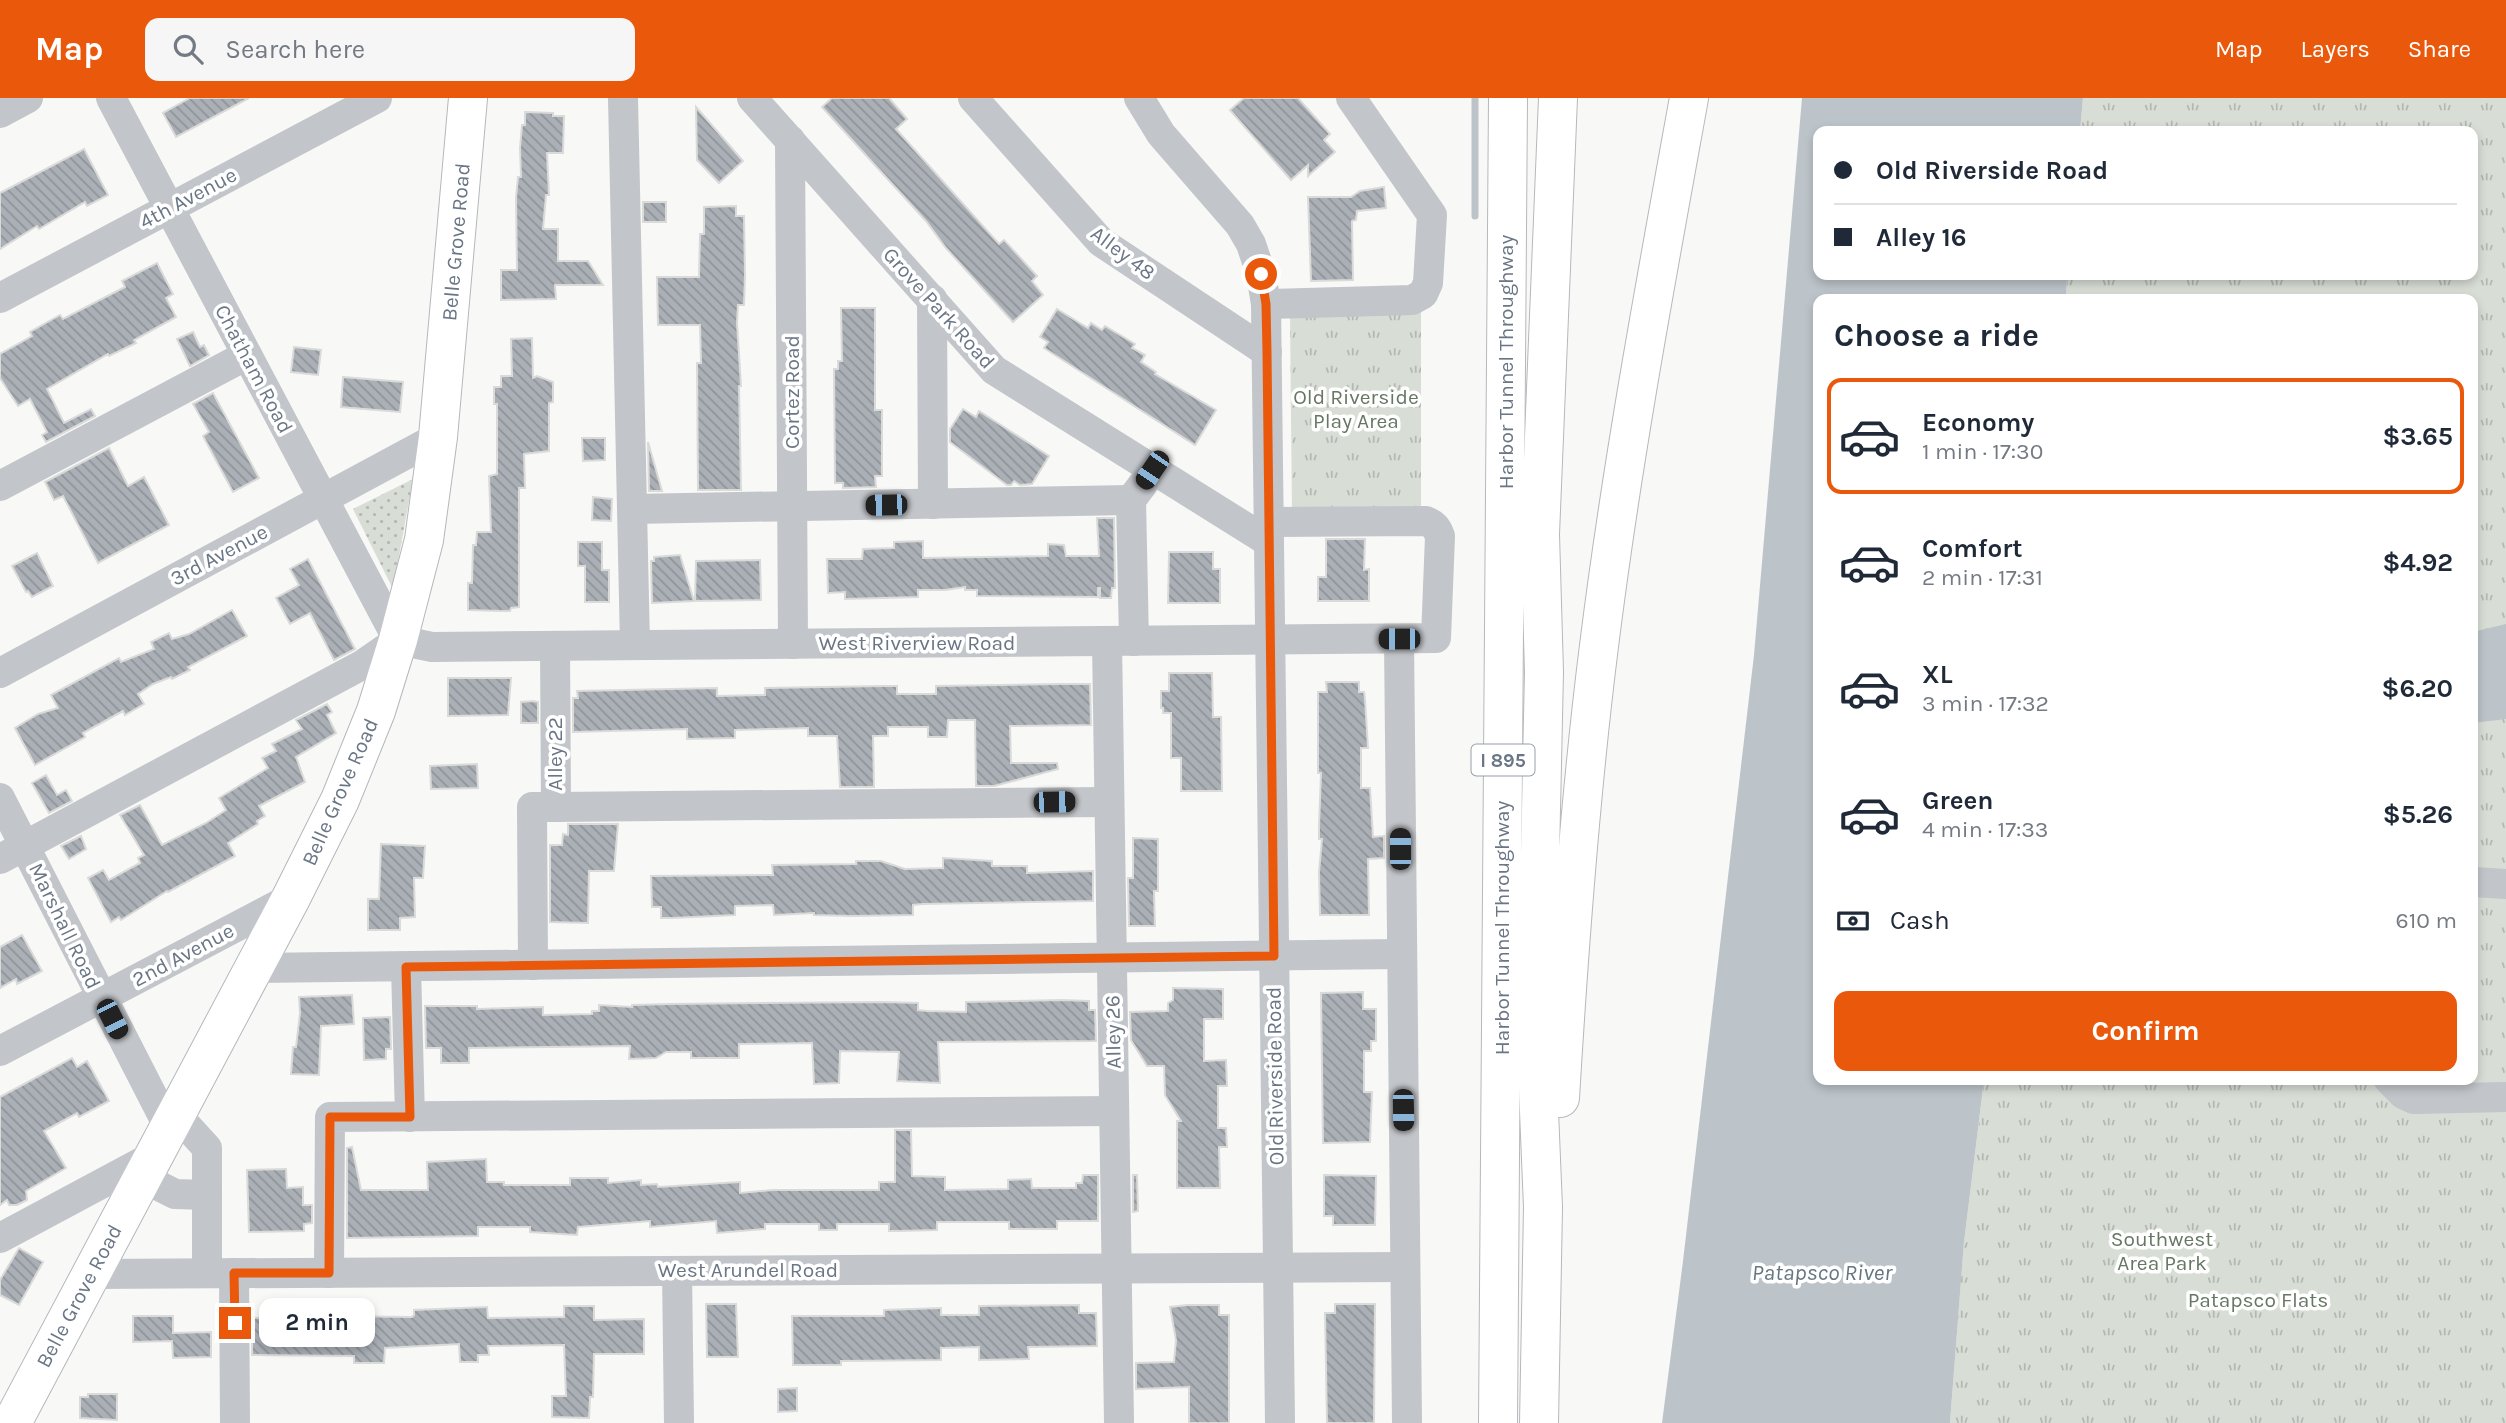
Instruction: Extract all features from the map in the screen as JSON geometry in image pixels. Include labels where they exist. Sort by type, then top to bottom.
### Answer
[{"type":"main road","name":"Belle Grove Road","points":[[9,1420],[91,1274],[291,898],[340,800],[376,711],[424,540],[438,437],[468,98]]},
{"type":"main road","name":"Harbor Tunnel Throughway","points":[[1498,1423],[1508,98]]},
{"type":"main road","name":"Harbor Tunnel Throughway","points":[[1539,1423],[1543,1208],[1535,1039],[1544,672],[1540,534],[1558,98]]},
{"type":"main road","name":"Harbor Tunnel Throughway","points":[[1543,1208],[1558,1126],[1571,901],[1599,647],[1640,371],[1689,98]]},
{"type":"street","points":[[0,113],[28,98]]},
{"type":"street","name":"Chatham Road","points":[[111,98],[398,640]]},
{"type":"street","name":"4th Avenue","points":[[0,298],[377,98]]},
{"type":"street","points":[[623,98],[635,645]]},
{"type":"street","name":"Grove Park Road","points":[[752,98],[994,370],[1152,470],[1269,532]]},
{"type":"street","name":"Alley 48","points":[[973,98],[1101,242],[1267,352]]},
{"type":"street","name":"Old Riverside Road","points":[[1139,98],[1161,134],[1240,225],[1251,244],[1261,274],[1266,304],[1280,1423]]},
{"type":"street","points":[[1266,304],[1412,300],[1423,294],[1428,283],[1432,215],[1350,98]]},
{"type":"street","name":"Cortez Road","points":[[790,140],[793,644]]},
{"type":"street","points":[[932,299],[933,504]]},
{"type":"street","points":[[0,486],[247,355]]},
{"type":"street","name":"3rd Avenue","points":[[0,673],[438,437]]},
{"type":"street","points":[[632,509],[1132,500],[1152,470]]},
{"type":"street","name":"Alley 26","points":[[1119,1423],[1109,802],[1132,500]]},
{"type":"street","name":"West Riverview Road","points":[[398,640],[432,647],[1436,638],[1440,536],[1431,523],[1426,521],[1269,532]]},
{"type":"street","points":[[1399,639],[1407,1423]]},
{"type":"street","points":[[13,852],[362,664],[398,640]]},
{"type":"street","name":"Alley 22","points":[[533,965],[532,807],[555,807],[555,646]]},
{"type":"street","name":"Marshall Road","points":[[0,798],[13,852],[101,998],[160,1144],[207,1148],[207,1195],[220,1273],[235,1423]]},
{"type":"street","points":[[555,807],[1109,802]]},
{"type":"street","points":[[2478,882],[2506,884]]},
{"type":"street","name":"2nd Avenue","points":[[0,1051],[291,898]]},
{"type":"street","points":[[254,968],[1401,954]]},
{"type":"street","points":[[406,967],[410,1117]]},
{"type":"street","points":[[2394,1085],[2403,1094],[2414,1099],[2506,1097]]},
{"type":"street","points":[[329,1273],[330,1117],[1114,1111]]},
{"type":"street","points":[[0,1238],[160,1144],[175,1194],[207,1195]]},
{"type":"street","name":"West Arundel Road","points":[[91,1274],[1405,1267]]},
{"type":"street","points":[[677,1271],[679,1423]]},
{"type":"green space","name":"Southwest Area Park","points":[[2083,98],[2506,98],[2506,1423],[1950,1423],[1964,1241],[1983,1085],[2478,1085],[2478,294],[2066,294],[2067,280],[2478,280],[2478,126],[2080,126]]},
{"type":"green space","name":"Old Riverside Play Area","points":[[1421,309],[1421,506],[1292,515],[1290,312]]},
{"type":"green space","points":[[413,479],[393,589],[353,509]]},
{"type":"water","name":"Patapsco River","points":[[1802,98],[2083,98],[2080,126],[1813,126],[1813,280],[2067,280],[2066,294],[1813,294],[1813,1085],[1983,1085],[1964,1242],[1950,1423],[1662,1423],[1754,655]]},
{"type":"water","points":[[2506,624],[2506,719],[2478,722],[2478,631]]},
{"type":"building","points":[[190,98],[249,98],[176,137],[163,113]]},
{"type":"building","points":[[832,98],[889,98],[907,119],[896,129],[999,244],[1004,240],[1037,276],[1032,281],[1043,295],[1013,322],[822,107]]},
{"type":"building","points":[[1244,98],[1298,98],[1330,134],[1324,140],[1335,152],[1308,176],[1308,165],[1291,180],[1230,110]]},
{"type":"building","points":[[696,107],[743,161],[719,183],[697,160]]},
{"type":"building","points":[[525,112],[564,116],[563,153],[547,153],[549,195],[546,195],[543,229],[558,229],[558,261],[588,261],[603,285],[555,285],[556,299],[501,300],[501,270],[517,270],[516,198],[518,177],[521,177],[520,148]]},
{"type":"building","points":[[84,149],[108,195],[87,206],[85,202],[39,229],[37,226],[0,249],[0,193]]},
{"type":"building","points":[[1384,187],[1386,208],[1357,211],[1356,220],[1352,221],[1353,280],[1311,281],[1308,197],[1351,197],[1360,191]]},
{"type":"building","points":[[643,202],[666,202],[666,222],[643,222]]},
{"type":"building","points":[[736,206],[736,216],[744,216],[744,305],[738,305],[737,323],[741,386],[741,490],[698,490],[697,363],[701,363],[700,325],[658,325],[657,277],[699,277],[704,207]]},
{"type":"building","points":[[157,263],[173,294],[166,298],[176,317],[134,340],[136,343],[109,356],[108,354],[47,389],[64,423],[91,409],[95,416],[46,442],[42,435],[47,432],[30,399],[18,406],[0,378],[0,354],[32,336],[30,332],[60,315],[63,319],[125,287],[122,281]]},
{"type":"building","points":[[841,308],[875,308],[875,410],[882,410],[882,476],[875,476],[876,487],[843,488],[843,483],[835,483],[834,369],[838,369],[838,361],[842,361]]},
{"type":"building","points":[[1057,309],[1088,328],[1091,323],[1102,330],[1105,326],[1135,344],[1132,348],[1145,355],[1141,362],[1156,372],[1155,374],[1216,410],[1195,445],[1044,348],[1048,342],[1040,337]]},
{"type":"building","points":[[193,332],[200,347],[204,345],[209,355],[190,366],[177,339]]},
{"type":"building","points":[[532,338],[533,378],[537,376],[553,382],[553,402],[549,403],[549,451],[524,454],[525,488],[519,488],[519,607],[511,608],[510,611],[468,610],[473,545],[476,545],[477,532],[491,532],[489,476],[497,474],[497,404],[494,404],[494,387],[501,387],[501,376],[512,376],[511,339]]},
{"type":"building","points":[[294,347],[321,350],[318,375],[291,372]]},
{"type":"building","points":[[343,377],[403,382],[400,412],[341,407]]},
{"type":"building","points":[[213,393],[259,478],[233,492],[203,436],[209,432],[193,404]]},
{"type":"building","points":[[963,409],[976,417],[979,411],[1049,456],[1032,484],[1020,485],[1014,481],[1007,485],[950,442],[950,429]]},
{"type":"building","points":[[582,438],[605,438],[605,460],[583,461]]},
{"type":"building","points":[[648,442],[662,491],[649,491]]},
{"type":"building","points":[[109,448],[128,486],[144,477],[169,525],[98,563],[63,496],[54,500],[45,482]]},
{"type":"building","points":[[593,497],[612,499],[611,521],[592,520]]},
{"type":"building","points":[[1097,518],[1114,518],[1115,588],[1112,588],[1111,598],[1100,598],[1100,588],[1098,597],[977,596],[977,590],[965,590],[965,587],[918,590],[918,597],[845,599],[845,592],[828,593],[827,559],[862,559],[863,549],[894,548],[894,542],[923,541],[923,558],[1048,556],[1048,544],[1064,545],[1066,556],[1099,556]]},
{"type":"building","points":[[1326,539],[1365,539],[1364,570],[1369,569],[1369,601],[1318,601],[1318,577],[1326,577]]},
{"type":"building","points":[[578,542],[602,542],[602,570],[609,570],[609,602],[585,602],[585,566],[578,566]]},
{"type":"building","points":[[1169,552],[1213,552],[1213,569],[1220,569],[1220,603],[1168,603]]},
{"type":"building","points":[[37,553],[53,586],[32,597],[26,592],[12,566]]},
{"type":"building","points":[[680,555],[694,601],[652,603],[651,561],[654,561],[654,557]]},
{"type":"building","points":[[308,559],[355,649],[334,660],[310,613],[290,624],[276,598],[299,585],[290,569]]},
{"type":"building","points":[[760,560],[761,600],[695,601],[696,561]]},
{"type":"building","points":[[232,610],[247,636],[188,667],[190,670],[153,684],[138,694],[144,704],[125,715],[123,711],[83,733],[85,737],[35,765],[15,728],[38,714],[58,708],[51,695],[119,658],[121,662],[154,649],[151,642],[169,633],[172,639],[189,634]]},
{"type":"building","points":[[1169,673],[1212,673],[1213,717],[1221,717],[1222,791],[1181,791],[1181,758],[1171,758],[1171,713],[1163,713],[1161,708],[1161,691],[1169,691]]},
{"type":"building","points":[[448,678],[511,678],[508,715],[448,716]]},
{"type":"building","points":[[1326,682],[1359,682],[1359,692],[1364,692],[1368,748],[1361,748],[1361,788],[1370,788],[1373,837],[1384,836],[1384,858],[1368,859],[1369,915],[1320,915],[1319,872],[1322,839],[1319,839],[1321,773],[1318,773],[1318,692],[1327,692]]},
{"type":"building","points":[[1090,684],[1091,725],[1010,726],[1011,763],[1057,763],[1058,769],[994,786],[976,786],[975,720],[948,720],[947,737],[928,737],[928,727],[888,727],[888,736],[873,736],[874,787],[840,787],[837,736],[808,736],[808,728],[735,730],[735,738],[687,739],[687,729],[573,732],[573,698],[578,698],[577,691],[717,688],[717,696],[765,695],[765,688],[897,686],[897,694],[936,694],[936,686]]},
{"type":"building","points":[[521,702],[538,702],[538,723],[521,723]]},
{"type":"building","points":[[327,704],[332,712],[327,715],[336,733],[296,757],[305,782],[259,806],[265,816],[257,821],[258,824],[228,843],[235,856],[167,891],[121,920],[119,917],[111,922],[88,878],[103,870],[109,880],[140,863],[138,858],[144,855],[120,815],[140,805],[162,845],[206,823],[226,810],[219,798],[268,768],[262,758],[276,751],[272,744],[302,729],[296,720]]},
{"type":"building","points":[[477,764],[478,788],[431,789],[430,766]]},
{"type":"building","points":[[46,775],[57,795],[66,790],[72,801],[49,813],[32,783]]},
{"type":"building","points":[[568,824],[618,824],[614,871],[589,871],[588,923],[550,922],[550,845],[562,845],[563,834],[568,835]]},
{"type":"building","points":[[81,836],[86,849],[69,859],[61,846]]},
{"type":"building","points":[[1133,838],[1158,839],[1158,891],[1154,891],[1155,926],[1129,926],[1128,878],[1133,878]]},
{"type":"building","points":[[381,844],[425,846],[423,878],[414,878],[415,917],[400,918],[400,930],[368,930],[368,899],[379,899]]},
{"type":"building","points":[[943,858],[992,861],[992,866],[1027,866],[1027,873],[1093,871],[1093,901],[923,904],[913,905],[913,915],[852,916],[814,913],[774,915],[773,905],[735,906],[735,915],[661,918],[661,907],[652,907],[651,876],[773,875],[772,865],[856,864],[856,861],[881,861],[905,869],[943,868]]},
{"type":"building","points":[[22,935],[42,971],[17,984],[16,979],[0,988],[0,947]]},
{"type":"building","points":[[1173,988],[1223,989],[1223,1019],[1204,1019],[1204,1061],[1226,1060],[1227,1086],[1218,1086],[1218,1128],[1226,1128],[1227,1147],[1219,1147],[1220,1188],[1177,1188],[1177,1121],[1181,1121],[1165,1095],[1164,1066],[1147,1066],[1131,1040],[1130,1012],[1168,1011],[1168,1003],[1173,1000]]},
{"type":"building","points":[[1363,992],[1363,1009],[1376,1009],[1376,1041],[1371,1041],[1371,1051],[1364,1051],[1364,1092],[1372,1092],[1370,1142],[1323,1143],[1321,993]]},
{"type":"building","points":[[352,995],[354,1024],[321,1026],[319,1075],[291,1074],[300,1013],[299,997]]},
{"type":"building","points":[[1089,1001],[1089,1010],[1095,1010],[1096,1041],[938,1042],[940,1083],[897,1081],[899,1052],[840,1051],[839,1083],[814,1084],[812,1043],[739,1044],[739,1058],[691,1058],[691,1052],[666,1052],[656,1058],[629,1059],[630,1046],[469,1048],[469,1063],[441,1063],[441,1048],[426,1048],[425,1006],[477,1006],[477,1009],[543,1007],[543,1015],[592,1014],[592,1011],[599,1011],[599,1005],[632,1007],[669,1004],[881,1002],[918,1003],[918,1010],[966,1012],[966,1002]]},
{"type":"building","points":[[390,1017],[391,1049],[386,1049],[386,1059],[364,1060],[363,1018]]},
{"type":"building","points":[[72,1058],[77,1067],[87,1061],[109,1101],[79,1117],[77,1113],[44,1131],[66,1168],[26,1191],[27,1200],[17,1205],[9,1205],[7,1200],[0,1205],[0,1097]]},
{"type":"building","points":[[895,1130],[911,1130],[912,1176],[945,1177],[945,1190],[1008,1189],[1008,1180],[1031,1179],[1032,1188],[1076,1188],[1076,1183],[1082,1183],[1083,1175],[1098,1175],[1098,1221],[1057,1221],[1057,1229],[1009,1229],[1009,1222],[937,1222],[937,1230],[900,1231],[889,1231],[889,1224],[837,1224],[837,1230],[819,1230],[819,1224],[765,1224],[765,1229],[717,1233],[716,1221],[650,1227],[650,1221],[578,1227],[577,1235],[530,1232],[530,1227],[478,1227],[478,1236],[347,1238],[347,1148],[352,1147],[361,1190],[428,1190],[427,1162],[486,1159],[487,1182],[504,1182],[504,1185],[570,1185],[570,1178],[608,1178],[608,1183],[641,1180],[641,1185],[657,1184],[658,1187],[740,1182],[740,1193],[773,1190],[879,1190],[879,1182],[895,1182]]},
{"type":"building","points":[[286,1169],[287,1188],[303,1187],[303,1205],[312,1205],[312,1223],[304,1224],[304,1231],[249,1232],[247,1170]]},
{"type":"building","points":[[1133,1175],[1137,1175],[1138,1211],[1133,1212]]},
{"type":"building","points":[[1324,1175],[1376,1176],[1375,1225],[1333,1225],[1333,1216],[1324,1216]]},
{"type":"building","points":[[19,1248],[43,1262],[19,1305],[0,1295],[0,1280]]},
{"type":"building","points":[[706,1304],[736,1304],[738,1357],[707,1357]]},
{"type":"building","points":[[1335,1304],[1375,1304],[1374,1423],[1327,1423],[1325,1313],[1335,1313]]},
{"type":"building","points":[[1079,1305],[1079,1313],[1096,1313],[1097,1346],[1028,1347],[1029,1359],[979,1360],[979,1347],[941,1348],[941,1360],[841,1361],[841,1365],[793,1365],[792,1316],[884,1316],[884,1310],[941,1308],[941,1315],[979,1315],[979,1306]]},
{"type":"building","points":[[1219,1305],[1219,1315],[1229,1315],[1229,1423],[1189,1423],[1189,1387],[1136,1389],[1136,1363],[1174,1362],[1176,1340],[1170,1307]]},
{"type":"building","points":[[564,1306],[594,1306],[594,1320],[644,1319],[644,1354],[594,1354],[593,1397],[590,1397],[589,1418],[552,1417],[552,1396],[566,1396],[564,1345],[488,1346],[489,1355],[478,1355],[478,1362],[460,1362],[459,1344],[385,1348],[384,1363],[354,1363],[354,1356],[252,1355],[252,1318],[302,1317],[304,1309],[328,1309],[328,1316],[412,1317],[414,1310],[487,1307],[488,1318],[564,1317]]},
{"type":"building","points":[[133,1316],[173,1316],[173,1333],[211,1332],[211,1357],[173,1358],[172,1341],[133,1342]]},
{"type":"building","points":[[797,1388],[797,1411],[778,1412],[778,1389]]},
{"type":"building","points":[[88,1394],[117,1394],[117,1420],[80,1418],[80,1397],[88,1397]]},
{"type":"waterway","points":[[1475,98],[1475,216]]},
{"type":"route","points":[[235,1323],[234,1273],[329,1273],[330,1117],[410,1117],[406,967],[1274,956],[1267,352],[1266,304],[1261,274]]},
{"type":"park label","name":"Patapsco Flats","points":[[2258,1300]]}]
